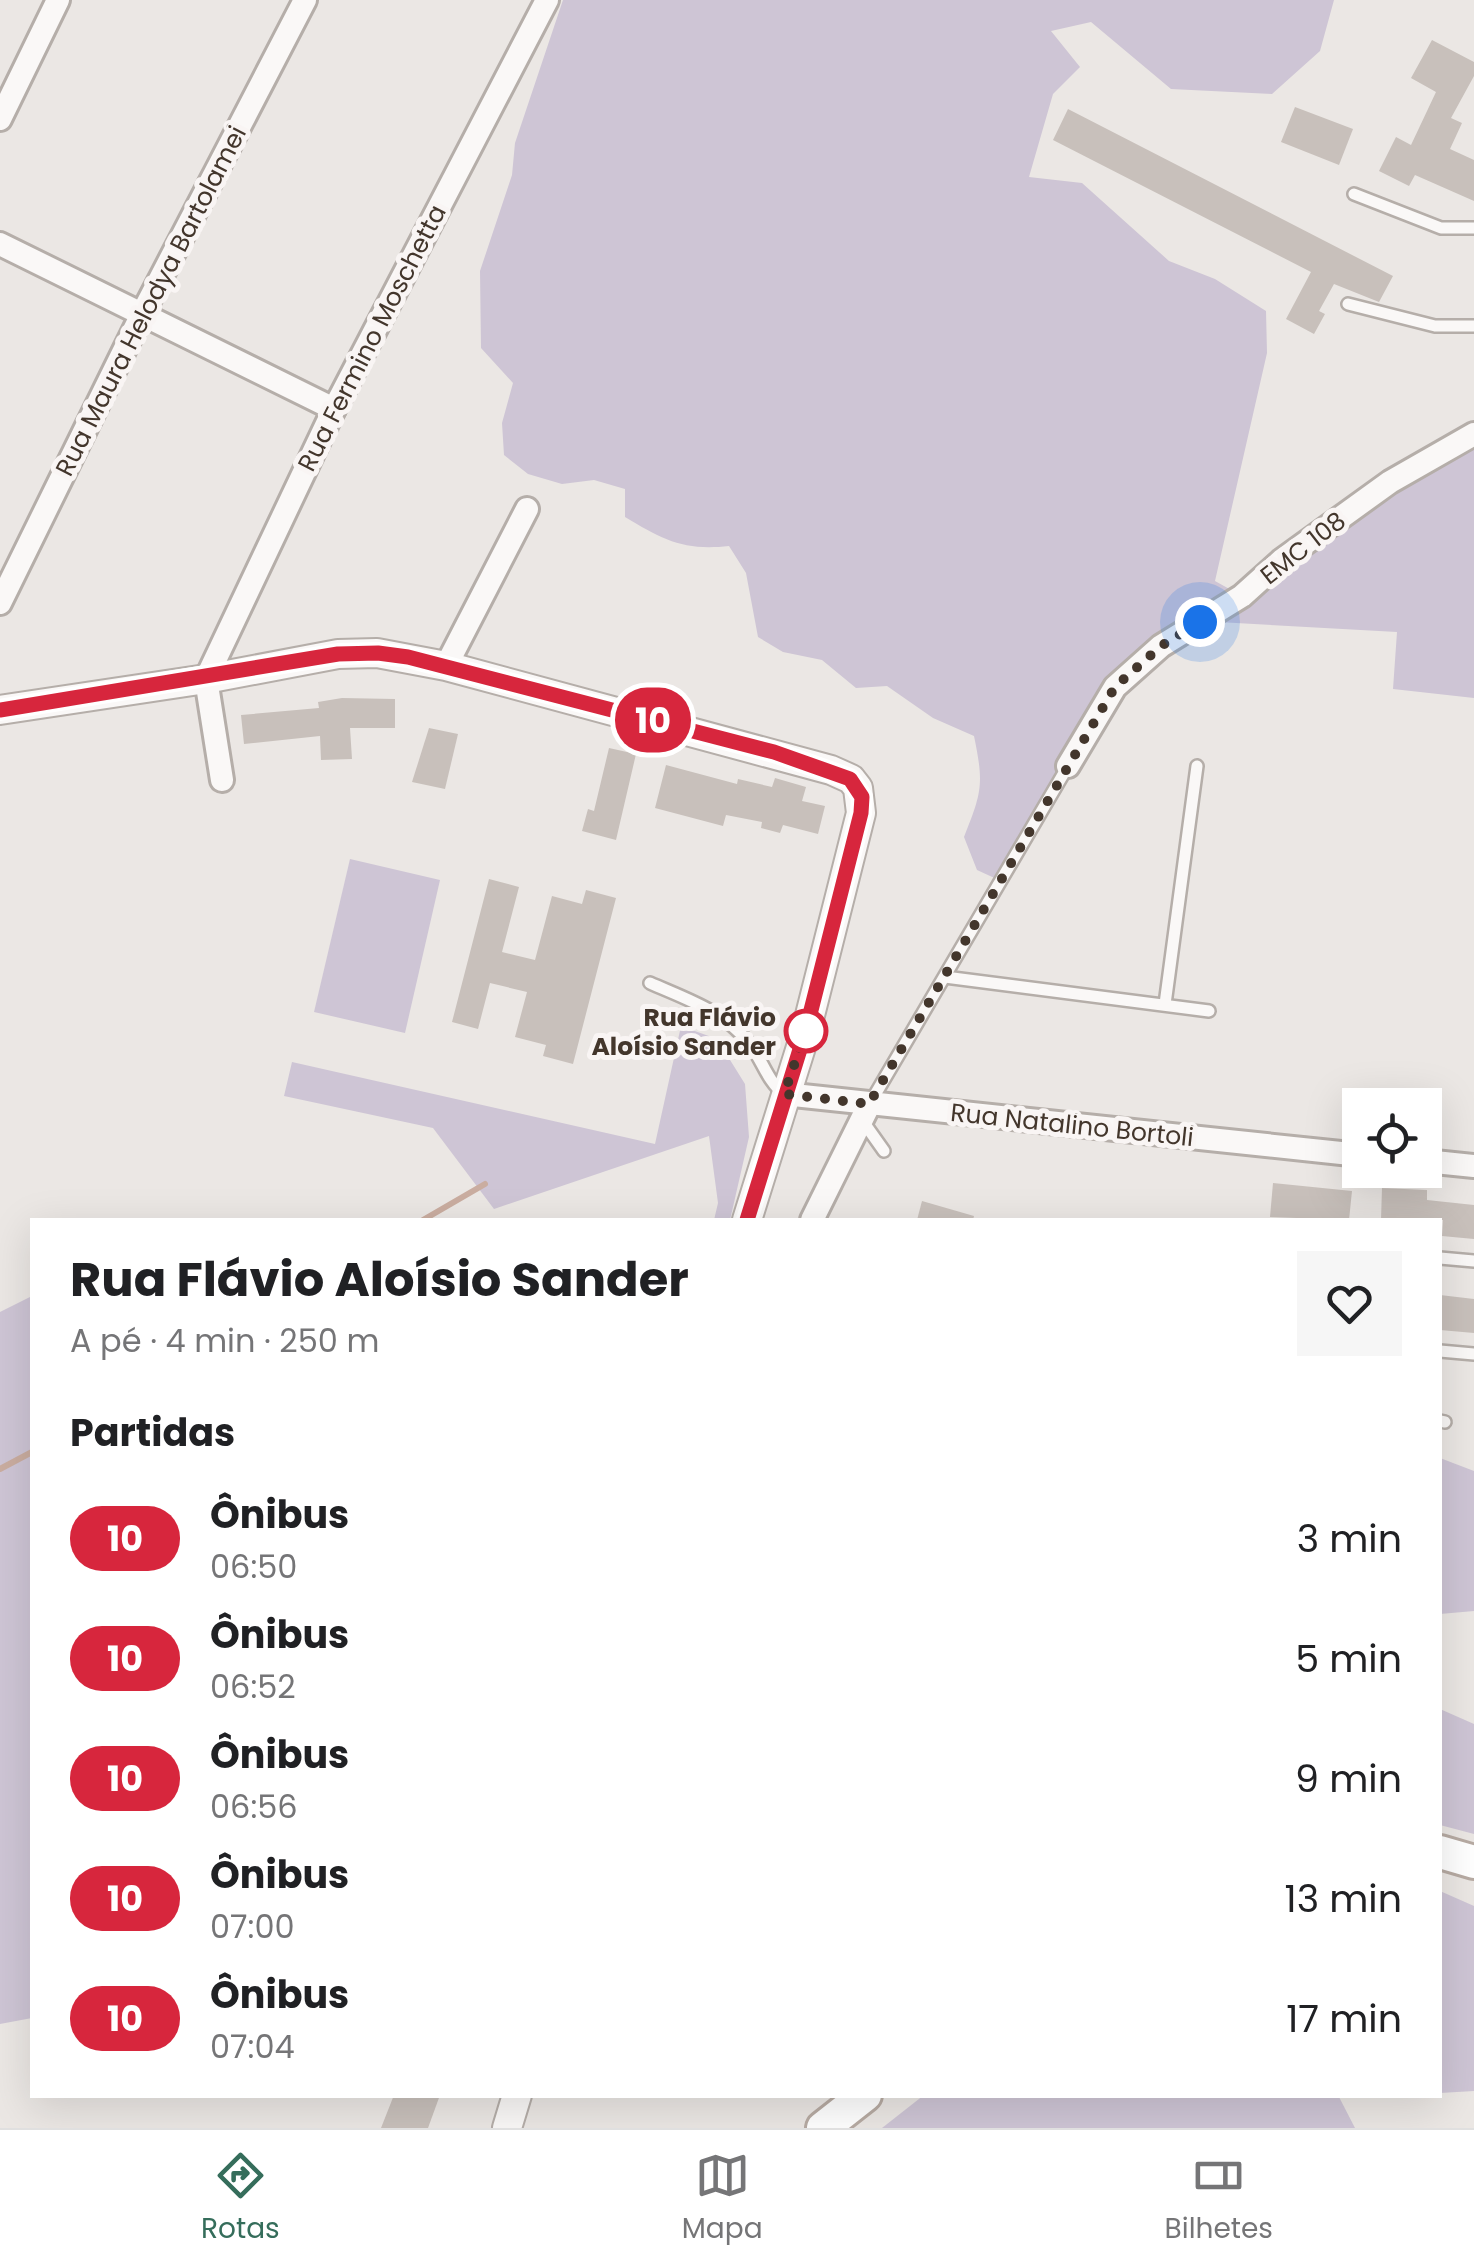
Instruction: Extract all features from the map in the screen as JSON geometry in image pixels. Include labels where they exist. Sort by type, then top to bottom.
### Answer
[{"type":"main road","points":[[1442,1853],[1474,1862]]},
{"type":"main road","points":[[823,2128],[861,2098]]},
{"type":"street","points":[[0,119],[58,0]]},
{"type":"street","name":"Rua Maura Helodya Bartolamei","points":[[0,603],[142,314],[305,0]]},
{"type":"street","name":"Rua Fermino Moschetta","points":[[206,679],[334,409],[547,0]]},
{"type":"street","points":[[0,244],[334,409]]},
{"type":"street","name":"EMC 108","points":[[1068,766],[1115,687],[1161,646],[1242,596],[1282,560],[1390,482],[1474,434]]},
{"type":"street","points":[[446,666],[527,509]]},
{"type":"street","points":[[0,710],[206,679],[338,654],[378,653],[446,666],[774,752],[850,779],[858,788],[861,813],[806,1030],[748,1218]]},
{"type":"street","points":[[206,679],[222,780]]},
{"type":"street","name":"Rua Natalino Bortoli","points":[[784,1094],[865,1112],[1342,1153]]},
{"type":"street","points":[[813,1218],[865,1112]]},
{"type":"street","points":[[1442,1167],[1474,1166]]},
{"type":"street","points":[[507,2128],[516,2098]]},
{"type":"lane","points":[[1354,194],[1441,228],[1474,228]]},
{"type":"lane","points":[[1348,304],[1434,326],[1474,326]]},
{"type":"lane","points":[[884,1151],[865,1112],[1068,766]]},
{"type":"lane","points":[[1165,1004],[1198,766]]},
{"type":"lane","points":[[945,977],[1209,1011]]},
{"type":"lane","points":[[650,983],[720,1015],[749,1043],[775,1087],[784,1094]]},
{"type":"lane","points":[[1442,1258],[1474,1261]]},
{"type":"lane","points":[[1442,1351],[1474,1354]]},
{"type":"shaded area","points":[[563,0],[1334,0],[1320,51],[1272,94],[1171,89],[1091,22],[1051,31],[1080,67],[1053,94],[1029,177],[1082,183],[1169,261],[1215,279],[1266,311],[1267,353],[1215,581],[1242,596],[1474,434],[1474,698],[1393,689],[1397,632],[1200,621],[1115,687],[1001,881],[977,870],[964,837],[980,788],[974,736],[933,718],[887,686],[856,688],[822,660],[783,652],[758,637],[746,573],[729,546],[699,547],[663,538],[625,517],[625,489],[594,480],[562,484],[528,474],[504,455],[502,423],[513,383],[481,348],[480,271],[512,175],[515,143]]},
{"type":"shaded area","points":[[350,859],[440,880],[405,1033],[314,1012]]},
{"type":"shaded area","points":[[681,1026],[717,1039],[745,1084],[749,1137],[730,1218],[714,1218],[718,1203],[709,1136],[494,1209],[433,1128],[284,1096],[292,1062],[655,1144]]},
{"type":"shaded area","points":[[30,1297],[30,2018],[0,2024],[0,1312]]},
{"type":"shaded area","points":[[1442,1459],[1474,1471],[1474,1611],[1442,1614]]},
{"type":"shaded area","points":[[1442,1710],[1474,1724],[1474,1834],[1442,1826]]},
{"type":"shaded area","points":[[1442,1892],[1474,1906],[1474,2091],[1442,2093]]},
{"type":"shaded area","points":[[920,2098],[1340,2098],[1355,2128],[882,2128]]},
{"type":"building","points":[[1432,40],[1474,62],[1474,76],[1451,118],[1462,123],[1450,149],[1474,160],[1474,201],[1415,175],[1409,186],[1379,171],[1396,137],[1411,145],[1436,92],[1411,78]]},
{"type":"building","points":[[1295,107],[1353,129],[1339,165],[1281,142]]},
{"type":"building","points":[[1068,109],[1393,276],[1379,302],[1334,284],[1319,311],[1325,314],[1314,334],[1286,319],[1311,272],[1053,140]]},
{"type":"building","points":[[342,698],[395,699],[395,728],[350,728],[352,759],[321,760],[320,736],[244,744],[241,715],[319,708],[318,702]]},
{"type":"building","points":[[429,728],[458,734],[445,789],[412,782]]},
{"type":"building","points":[[609,748],[636,754],[616,840],[582,831],[588,809],[594,811]]},
{"type":"building","points":[[666,765],[737,784],[738,779],[772,787],[775,778],[806,787],[802,801],[825,806],[818,834],[783,825],[780,833],[761,828],[762,822],[726,815],[723,826],[655,808]]},
{"type":"building","points":[[489,879],[519,887],[502,952],[535,960],[552,896],[582,904],[586,890],[616,898],[573,1064],[543,1056],[546,1045],[515,1037],[527,992],[490,983],[478,1029],[452,1022]]},
{"type":"building","points":[[1273,1183],[1352,1191],[1349,1218],[1270,1217]]},
{"type":"building","points":[[1382,1188],[1427,1190],[1427,1200],[1474,1205],[1474,1239],[1442,1236],[1442,1218],[1381,1218]]},
{"type":"building","points":[[922,1201],[974,1216],[974,1218],[918,1218]]},
{"type":"building","points":[[1442,1295],[1474,1299],[1474,1333],[1442,1330]]},
{"type":"building","points":[[393,2098],[439,2098],[428,2128],[381,2128]]},
{"type":"waterway","points":[[426,1218],[485,1184]]},
{"type":"waterway","points":[[0,1469],[30,1453]]},
{"type":"bus line","name":"10","points":[[0,710],[206,679],[338,654],[378,653],[446,666],[774,752],[850,779],[862,797],[861,813],[806,1030],[748,1218]]},
{"type":"place","name":"Rua Flávio Aloísio Sander","points":[[806,1031]]},
{"type":"route","points":[[806,1031],[784,1094],[869,1104],[1115,687],[1161,646],[1200,622]]}]
